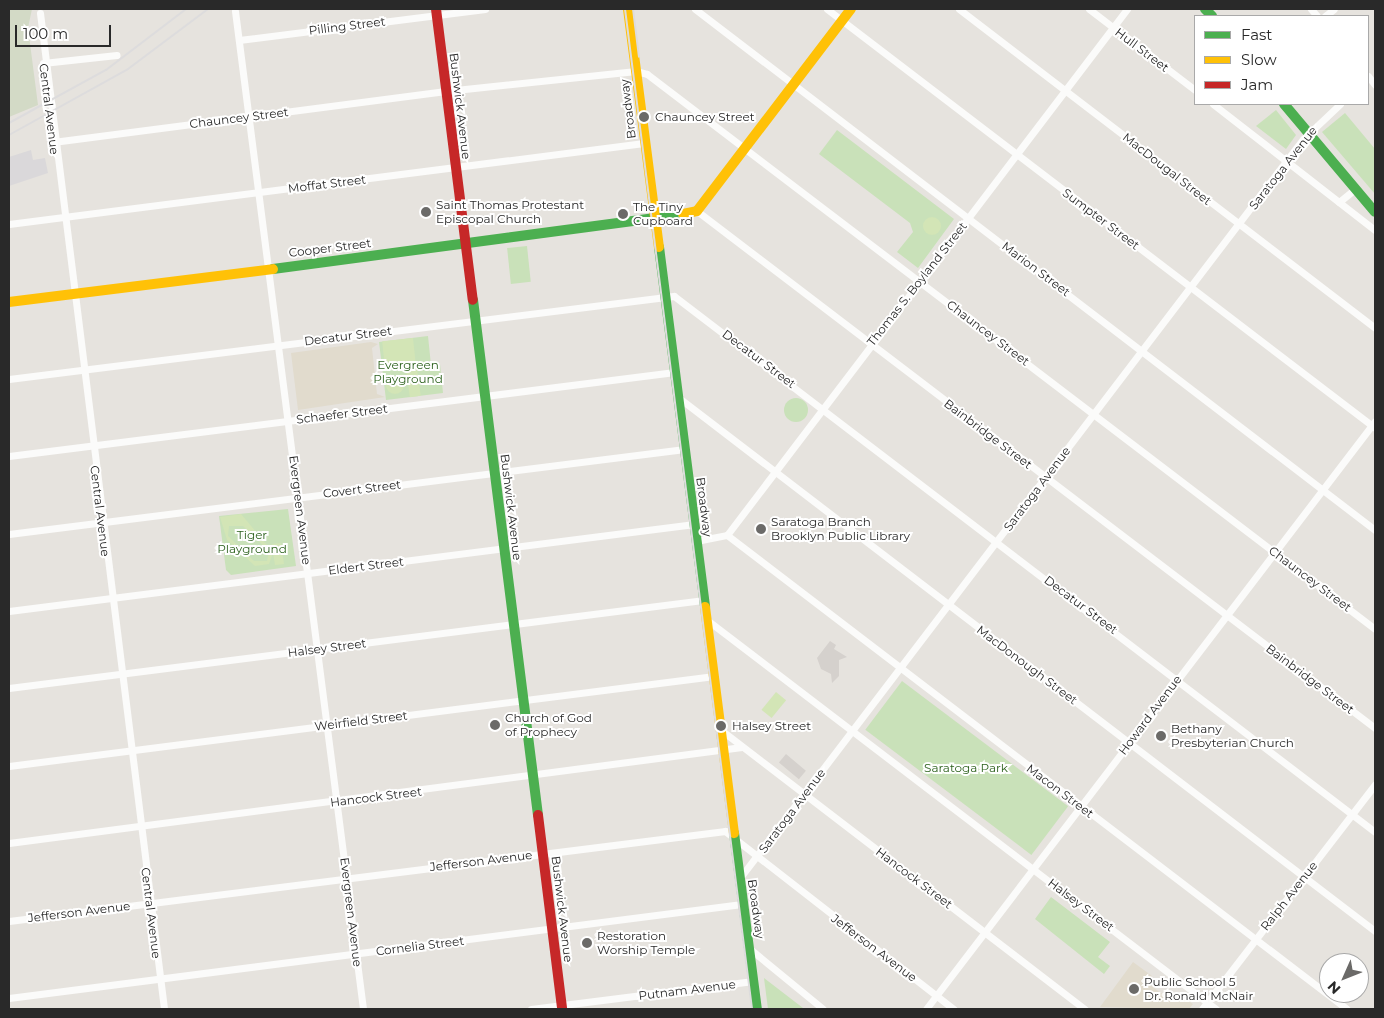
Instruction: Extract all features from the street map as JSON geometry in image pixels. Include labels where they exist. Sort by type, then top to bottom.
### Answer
[{"type":"main road","name":"Broadway","points":[[628,9],[644,143],[667,296],[733,837],[756,1009]]},
{"type":"main road","points":[[697,211],[851,9]]},
{"type":"main road","name":"Bushwick Avenue","points":[[436,12],[562,1007]]},
{"type":"main road","points":[[1285,105],[1375,212]]},
{"type":"main road","name":"Cooper Street","points":[[9,302],[655,219],[697,211]]},
{"type":"street","name":"Pilling Street","points":[[240,40],[436,12],[485,9]]},
{"type":"street","name":"Marion Street","points":[[695,9],[1375,530]]},
{"type":"street","name":"Sumpter Street","points":[[826,9],[1191,288],[1374,425]]},
{"type":"street","name":"MacDougal Street","points":[[959,9],[1375,328]]},
{"type":"street","name":"Hull Street","points":[[1088,9],[1194,89]]},
{"type":"street","name":"Thomas S. Boyland Street","points":[[727,535],[1128,9]]},
{"type":"street","name":"Evergreen Avenue","points":[[235,11],[250,116],[363,1009]]},
{"type":"street","name":"Central Avenue","points":[[40,13],[53,142],[164,1009]]},
{"type":"street","points":[[44,63],[117,54]]},
{"type":"street","name":"Chauncey Street","points":[[53,142],[446,91],[636,71],[648,74],[1375,629]]},
{"type":"street","points":[[1370,77],[1375,85]]},
{"type":"street","points":[[1214,105],[1375,230]]},
{"type":"street","name":"Saratoga Avenue","points":[[740,879],[1240,225],[1308,133],[1339,105]]},
{"type":"street","name":"Moffat Street","points":[[9,224],[644,143]]},
{"type":"street","points":[[1339,202],[1355,189]]},
{"type":"street","name":"Bainbridge Street","points":[[697,211],[1375,728]]},
{"type":"street","name":"Decatur Street","points":[[9,379],[667,296],[680,298],[1375,832]]},
{"type":"street","name":"Schaefer Street","points":[[9,456],[675,372]]},
{"type":"street","name":"MacDonough Street","points":[[679,398],[1375,931]]},
{"type":"street","name":"Howard Avenue","points":[[926,1009],[1322,490],[1374,425]]},
{"type":"street","name":"Covert Street","points":[[9,534],[685,449]]},
{"type":"street","name":"Eldert Street","points":[[9,611],[694,524]]},
{"type":"street","points":[[696,540],[727,535]]},
{"type":"street","name":"Macon Street","points":[[727,535],[1346,1009]]},
{"type":"street","name":"Halsey Street","points":[[9,688],[704,600]]},
{"type":"street","name":"Halsey Street","points":[[706,619],[1216,1009]]},
{"type":"street","name":"Weirfield Street","points":[[9,766],[714,676]]},
{"type":"street","name":"Hancock Street","points":[[721,730],[742,748],[1085,1009]]},
{"type":"street","name":"Hancock Street","points":[[9,843],[533,777],[742,748]]},
{"type":"street","name":"Ralph Avenue","points":[[1202,1009],[1375,784]]},
{"type":"street","name":"Jefferson Avenue","points":[[9,921],[724,831],[954,1009]]},
{"type":"street","name":"Cornelia Street","points":[[9,998],[742,904]]},
{"type":"street","points":[[749,948],[768,968],[823,1009]]},
{"type":"street","name":"Putnam Avenue","points":[[751,970],[768,968]]},
{"type":"street","name":"Putnam Avenue","points":[[531,1009],[562,1007],[753,981]]},
{"type":"shaded area","points":[[31,150],[33,160],[45,158],[48,173],[9,186],[9,157]]},
{"type":"shaded area","points":[[371,342],[378,344],[372,348],[377,394],[385,397],[298,410],[291,353]]},
{"type":"shaded area","points":[[830,641],[836,645],[834,649],[847,657],[839,660],[839,676],[832,683],[831,674],[821,669],[817,658]]},
{"type":"shaded area","points":[[786,754],[806,771],[799,779],[779,762]]},
{"type":"shaded area","name":"Public School 5 Dr. Ronald McNair","points":[[1133,962],[1152,976],[1150,985],[1168,998],[1174,1000],[1178,994],[1193,1004],[1189,1009],[1100,1007]]},
{"type":"green space","points":[[9,9],[32,9],[28,28],[38,105],[9,117]]},
{"type":"green space","points":[[1276,110],[1296,135],[1286,149],[1256,126]]},
{"type":"green space","points":[[1345,113],[1375,149],[1375,194],[1322,132]]},
{"type":"green space","points":[[837,130],[954,219],[918,268],[897,252],[913,232],[910,223],[819,154]]},
{"type":"green space","points":[[928,217],[936,217],[941,222],[939,233],[928,235],[923,230],[923,222]]},
{"type":"green space","points":[[527,246],[531,282],[511,284],[507,248]]},
{"type":"green space","name":"Evergreen Playground","points":[[428,336],[431,365],[440,364],[443,393],[386,400],[379,342]]},
{"type":"green space","points":[[413,338],[416,367],[385,370],[382,341]]},
{"type":"green space","points":[[417,369],[421,396],[410,397],[406,371]]},
{"type":"green space","points":[[391,376],[399,376],[404,381],[402,392],[391,394],[386,389],[386,381]]},
{"type":"green space","points":[[796,398],[804,402],[808,410],[804,418],[796,422],[788,418],[784,410],[788,402]]},
{"type":"green space","name":"Tiger Playground","points":[[288,509],[296,566],[231,575],[226,570],[219,516]]},
{"type":"green space","points":[[241,514],[273,552],[272,544],[281,543],[284,564],[275,565],[273,553],[269,564],[255,566],[227,540],[220,517]],"holes":[[[229,526],[243,526],[269,551],[267,561],[254,561],[228,536]]]},
{"type":"green space","name":"Saratoga Park","points":[[902,681],[1068,806],[1031,855],[865,730]]},
{"type":"green space","points":[[776,692],[786,700],[772,718],[762,710]]},
{"type":"green space","points":[[1051,897],[1110,942],[1098,957],[1110,966],[1104,974],[1035,919]]},
{"type":"green space","points":[[764,978],[803,1008],[768,1009]]},
{"type":"railway","points":[[9,123],[106,70],[186,9]]},
{"type":"railway","points":[[9,135],[128,69],[208,9]]},
{"type":"railway","points":[[625,9],[752,1009]]},
{"type":"railway","points":[[633,9],[639,57]]},
{"type":"traffic: fast","points":[[1205,9],[1211,15]]},
{"type":"traffic: fast","points":[[1285,105],[1375,212]]},
{"type":"traffic: fast","points":[[273,269],[683,214]]},
{"type":"traffic: fast","points":[[659,247],[705,607]]},
{"type":"traffic: fast","points":[[473,300],[538,815]]},
{"type":"traffic: fast","points":[[734,833],[757,1009]]},
{"type":"traffic: slow","points":[[628,9],[659,247]]},
{"type":"traffic: slow","points":[[683,214],[697,211],[851,9]]},
{"type":"traffic: slow","points":[[9,302],[273,269]]},
{"type":"traffic: slow","points":[[705,607],[734,833]]},
{"type":"traffic: jam","points":[[436,9],[473,300]]},
{"type":"traffic: jam","points":[[538,815],[562,1009]]},
{"type":"place","name":"Chauncey Street","points":[[644,117]]},
{"type":"place","name":"Saint Thomas Protestant Episcopal Church","points":[[426,212]]},
{"type":"place","name":"The Tiny Cupboard","points":[[623,214]]},
{"type":"place","name":"Saratoga Branch Brooklyn Public Library","points":[[761,529]]},
{"type":"place","name":"Church of God of Prophecy","points":[[495,725]]},
{"type":"place","name":"Halsey Street","points":[[721,726]]},
{"type":"place","name":"Bethany Presbyterian Church","points":[[1161,736]]},
{"type":"place","name":"Restoration Worship Temple","points":[[587,943]]},
{"type":"place","name":"Public School 5 Dr. Ronald McNair","points":[[1134,989]]}]
